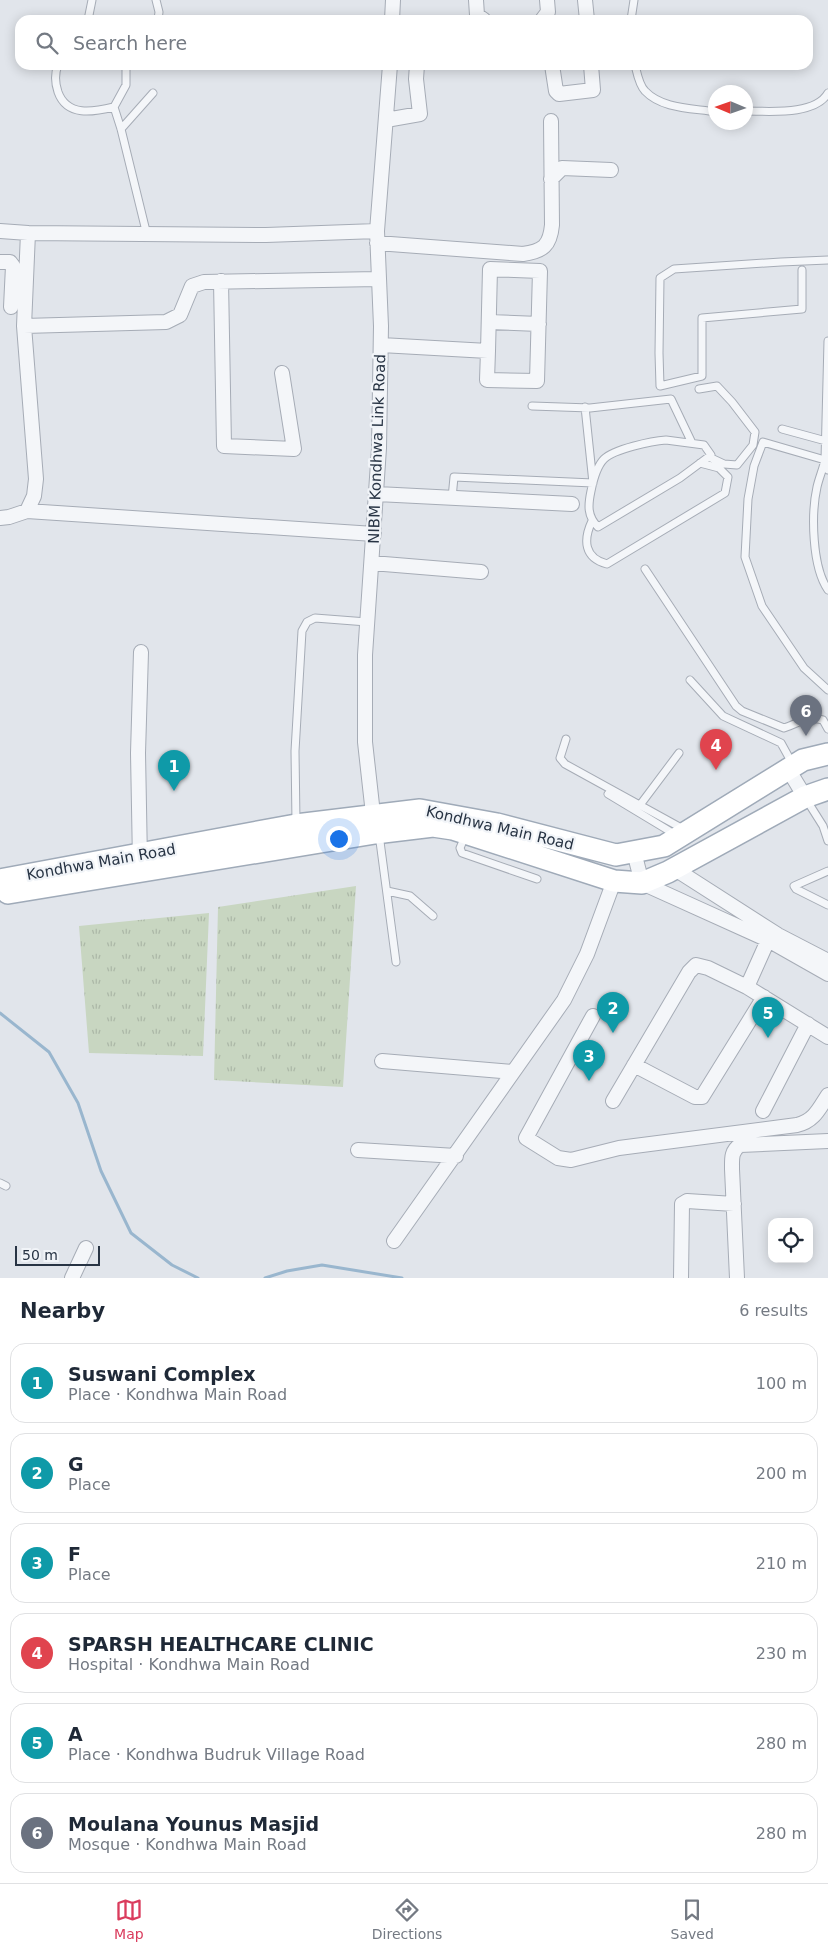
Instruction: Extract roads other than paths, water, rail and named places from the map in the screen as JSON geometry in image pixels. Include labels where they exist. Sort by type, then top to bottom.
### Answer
[{"type":"main road","name":"Kondhwa Main Road","points":[[0,880],[140,864],[375,827],[420,810],[497,824],[616,855],[664,846],[803,760],[828,754]]},
{"type":"main road","name":"Kondhwa Main Road","points":[[0,895],[140,864],[296,825],[433,826],[452,829],[614,881],[642,883],[675,868],[805,797],[828,789]]},
{"type":"street","points":[[392,15],[393,0]]},
{"type":"street","points":[[476,0],[477,15]]},
{"type":"street","points":[[546,15],[548,12],[547,0]]},
{"type":"street","points":[[585,0],[586,15]]},
{"type":"street","name":"NIBM Kondhwa Link Road","points":[[375,827],[364,742],[365,655],[377,494],[381,345],[377,237],[390,70]]},
{"type":"street","points":[[386,120],[420,114],[417,70]]},
{"type":"street","points":[[553,70],[556,91],[559,94],[592,91],[591,70]]},
{"type":"street","points":[[0,231],[147,235],[377,237],[523,254],[536,252],[544,247],[551,237],[551,121]]},
{"type":"street","points":[[552,179],[562,168],[611,170]]},
{"type":"street","points":[[12,307],[28,233]]},
{"type":"street","points":[[0,262],[10,262],[13,266],[12,307],[24,326],[36,479],[34,496],[27,511]]},
{"type":"street","points":[[490,269],[540,271],[538,381],[487,380],[489,322],[490,269]]},
{"type":"street","points":[[24,326],[166,322],[180,315],[192,286],[204,282],[378,279]]},
{"type":"street","points":[[221,281],[224,446],[294,449],[282,373]]},
{"type":"street","points":[[489,322],[539,324]]},
{"type":"street","points":[[381,345],[488,351]]},
{"type":"street","points":[[377,494],[572,504]]},
{"type":"street","points":[[0,518],[27,511],[374,534]]},
{"type":"street","points":[[372,563],[481,572]]},
{"type":"street","points":[[140,864],[138,753],[141,652]]},
{"type":"street","points":[[791,767],[805,797]]},
{"type":"street","points":[[634,852],[642,883],[768,940],[828,974]]},
{"type":"street","points":[[675,868],[778,935],[828,961]]},
{"type":"street","points":[[394,1241],[456,1156],[564,1000],[587,954],[614,881]]},
{"type":"street","points":[[747,987],[768,940]]},
{"type":"street","points":[[613,1101],[696,965],[708,968],[747,987],[828,1037]]},
{"type":"street","points":[[634,1066],[695,1097],[702,1097],[764,997]]},
{"type":"street","points":[[593,1016],[526,1138],[558,1158],[571,1160],[619,1148],[797,1125],[806,1122],[816,1115],[828,1095]]},
{"type":"street","points":[[763,1110],[808,1024]]},
{"type":"street","points":[[382,1061],[513,1072]]},
{"type":"street","points":[[736,1278],[732,1157],[735,1149],[740,1145],[828,1141]]},
{"type":"street","points":[[358,1150],[456,1156]]},
{"type":"street","points":[[681,1278],[682,1204],[687,1201],[734,1204]]},
{"type":"street","points":[[72,1278],[86,1248]]},
{"type":"lane","points":[[89,15],[92,0]]},
{"type":"lane","points":[[156,0],[159,15]]},
{"type":"lane","points":[[632,15],[634,0]]},
{"type":"lane","points":[[57,70],[56,86],[60,99],[66,106],[84,112],[114,107]]},
{"type":"lane","points":[[126,70],[126,85],[114,107],[147,235]]},
{"type":"lane","points":[[637,70],[643,90],[655,99],[670,105],[708,111]]},
{"type":"lane","points":[[121,129],[153,93]]},
{"type":"lane","points":[[753,112],[798,110],[815,104],[827,96],[828,93]]},
{"type":"lane","points":[[802,270],[802,309],[702,318],[702,376],[660,386],[660,278],[674,270],[828,260]]},
{"type":"lane","points":[[828,341],[826,441],[828,470]]},
{"type":"lane","points":[[699,389],[717,386],[755,432],[753,445],[737,465],[724,464],[709,457]]},
{"type":"lane","points":[[532,406],[585,407],[671,399],[692,443]]},
{"type":"lane","points":[[585,407],[592,483]]},
{"type":"lane","points":[[782,429],[826,441]]},
{"type":"lane","points":[[666,440],[704,445],[711,455],[709,457],[680,478],[611,521],[598,527],[592,520],[588,505],[592,483],[604,458],[626,448],[652,441],[666,440]]},
{"type":"lane","points":[[826,460],[763,442],[754,466],[748,499],[745,557],[762,606],[804,668],[828,690]]},
{"type":"lane","points":[[826,460],[817,486],[813,522],[816,552],[824,584],[828,590]]},
{"type":"lane","points":[[592,520],[586,532],[586,545],[599,562],[608,564],[725,493],[728,477],[719,468],[700,463]]},
{"type":"lane","points":[[452,498],[454,477],[592,483]]},
{"type":"lane","points":[[572,504],[588,505]]},
{"type":"lane","points":[[645,569],[736,706],[742,711],[784,728],[806,718],[814,718],[823,720],[828,729]]},
{"type":"lane","points":[[296,825],[295,751],[302,631],[307,622],[315,618],[367,622]]},
{"type":"lane","points":[[690,680],[723,716],[781,743],[791,767]]},
{"type":"lane","points":[[566,739],[560,758],[566,764],[640,805],[683,834]]},
{"type":"lane","points":[[640,805],[679,753]]},
{"type":"lane","points":[[608,794],[683,834]]},
{"type":"lane","points":[[805,797],[823,826],[828,841]]},
{"type":"lane","points":[[375,827],[387,891],[396,962]]},
{"type":"lane","points":[[466,834],[460,848],[462,853],[537,878]]},
{"type":"lane","points":[[828,871],[794,886],[796,889],[828,905]]},
{"type":"lane","points":[[387,891],[410,896],[433,916]]},
{"type":"waterway","points":[[0,1013],[49,1052],[78,1103],[101,1171],[131,1233],[172,1265],[198,1278]]},
{"type":"waterway","points":[[265,1278],[287,1271],[322,1265],[402,1278]]},
{"type":"place","name":"Moulana Younus Masjid","points":[[806,736]]},
{"type":"place","name":"SPARSH HEALTHCARE CLINIC","points":[[716,770]]},
{"type":"place","name":"Suswani Complex","points":[[174,791]]},
{"type":"place","name":"G","points":[[613,1033]]},
{"type":"place","name":"A","points":[[768,1038]]},
{"type":"place","name":"F","points":[[589,1081]]}]
